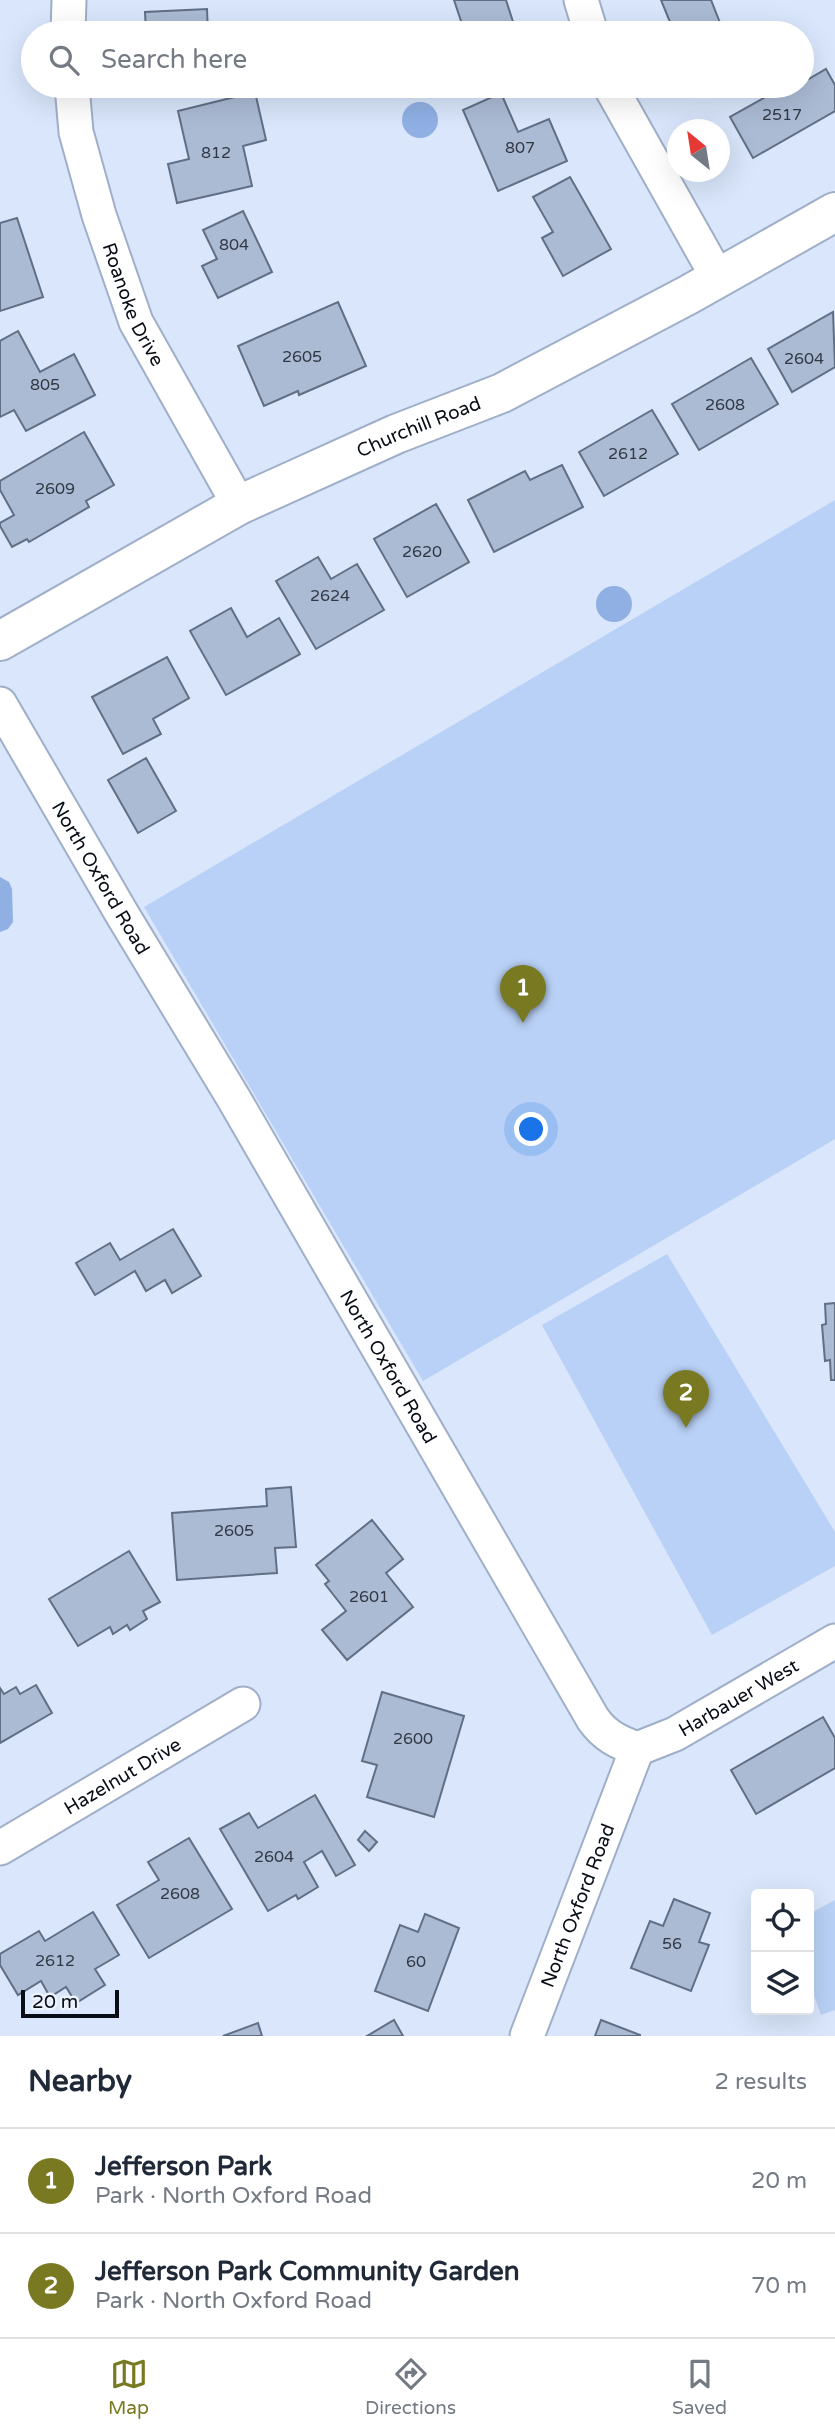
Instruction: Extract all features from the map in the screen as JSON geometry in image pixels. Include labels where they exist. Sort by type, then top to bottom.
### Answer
[{"type":"street","points":[[68,21],[69,0]]},
{"type":"street","points":[[581,0],[587,21]]},
{"type":"street","name":"Roanoke Drive","points":[[73,98],[76,132],[89,179],[136,322],[239,505]]},
{"type":"street","points":[[617,98],[718,278]]},
{"type":"street","name":"Churchill Road","points":[[0,641],[239,505],[396,433],[502,393],[718,278],[835,212]]},
{"type":"street","name":"North Oxford Road","points":[[0,704],[234,1099],[593,1719],[600,1730],[612,1739],[637,1749],[527,2036]]},
{"type":"street","name":"Harbauer West","points":[[637,1749],[675,1734],[835,1641]]},
{"type":"street","name":"Hazelnut Drive","points":[[0,1848],[243,1704]]},
{"type":"shaded area","points":[[420,102],[433,107],[438,120],[433,133],[420,138],[407,133],[402,120],[407,107]]},
{"type":"shaded area","points":[[835,500],[835,1139],[423,1381],[144,907]]},
{"type":"shaded area","points":[[614,586],[627,591],[632,604],[627,617],[614,622],[601,617],[596,604],[601,591]]},
{"type":"shaded area","points":[[0,877],[9,882],[12,889],[13,922],[8,929],[0,932]]},
{"type":"shaded area","points":[[667,1254],[835,1532],[835,1566],[712,1635],[542,1325]]},
{"type":"shaded area","points":[[835,1900],[835,2010],[821,2015],[814,1995],[814,1911]]},
{"type":"building","points":[[454,0],[506,0],[513,21],[461,21]]},
{"type":"building","points":[[661,0],[711,0],[719,21],[670,21]]},
{"type":"building","points":[[207,9],[208,21],[145,21],[145,12]]},
{"type":"building","points":[[826,69],[835,85],[835,111],[753,158],[730,117],[764,98],[814,98],[814,76]]},
{"type":"building","points":[[231,98],[256,98],[266,140],[243,146],[252,186],[177,203],[168,164],[189,159],[178,111]]},
{"type":"building","points":[[490,98],[503,98],[518,132],[549,119],[567,161],[498,191],[463,110]]},
{"type":"building","points":[[570,177],[611,249],[563,276],[542,238],[553,232],[533,197]]},
{"type":"building","points":[[243,211],[272,272],[218,298],[202,266],[217,259],[203,230]]},
{"type":"building","points":[[17,218],[43,297],[0,311],[0,223]]},
{"type":"building","points":[[338,302],[366,366],[299,395],[298,391],[264,406],[238,346]]},
{"type":"building","points":[[833,312],[835,367],[792,392],[768,349]]},
{"type":"building","points":[[18,331],[40,372],[74,354],[95,395],[26,431],[14,410],[0,417],[0,341]]},
{"type":"building","points":[[751,358],[778,404],[699,450],[672,404]]},
{"type":"building","points":[[652,410],[678,454],[604,496],[579,452]]},
{"type":"building","points":[[84,432],[114,485],[86,501],[89,507],[29,542],[27,539],[12,547],[0,526],[0,523],[14,515],[0,490],[0,481]]},
{"type":"building","points":[[562,465],[583,507],[494,552],[468,500],[525,471],[530,480]]},
{"type":"building","points":[[436,504],[469,562],[407,597],[374,539]]},
{"type":"building","points":[[318,557],[331,579],[357,564],[384,610],[316,649],[276,581]]},
{"type":"building","points":[[231,608],[247,637],[279,618],[300,654],[226,695],[190,631]]},
{"type":"building","points":[[167,657],[189,698],[153,719],[161,734],[123,754],[92,697]]},
{"type":"building","points":[[146,758],[176,811],[138,833],[108,780]]},
{"type":"building","points":[[173,1229],[201,1276],[172,1293],[165,1280],[146,1291],[135,1271],[95,1295],[76,1263],[110,1243],[120,1260]]},
{"type":"building","points":[[835,1303],[835,1380],[831,1380],[830,1360],[825,1361],[822,1325],[826,1324],[825,1304]]},
{"type":"building","points":[[291,1487],[296,1547],[275,1548],[277,1573],[177,1580],[172,1513],[267,1506],[266,1489]]},
{"type":"building","points":[[372,1520],[403,1559],[386,1573],[413,1607],[347,1660],[322,1630],[346,1611],[325,1584],[329,1581],[316,1565]]},
{"type":"building","points":[[129,1551],[160,1602],[143,1611],[147,1619],[130,1630],[127,1625],[113,1634],[110,1627],[78,1646],[49,1599]]},
{"type":"building","points":[[36,1685],[52,1713],[0,1743],[0,1688],[4,1694],[16,1687],[20,1694]]},
{"type":"building","points":[[382,1692],[464,1716],[434,1817],[367,1797],[377,1765],[362,1761]]},
{"type":"building","points":[[823,1717],[835,1738],[835,1768],[756,1814],[731,1770]]},
{"type":"building","points":[[315,1795],[355,1865],[336,1876],[322,1851],[304,1862],[318,1887],[298,1899],[296,1895],[268,1911],[220,1829],[249,1813],[258,1828]]},
{"type":"building","points":[[365,1831],[377,1842],[369,1851],[358,1840]]},
{"type":"building","points":[[189,1838],[232,1909],[149,1958],[117,1905],[159,1880],[148,1862]]},
{"type":"building","points":[[674,1899],[710,1913],[699,1942],[709,1945],[691,1991],[631,1968],[650,1921],[663,1926]]},
{"type":"building","points":[[93,1912],[119,1955],[95,1969],[105,1985],[76,2003],[66,1987],[50,1997],[41,1981],[18,1995],[0,1965],[0,1954],[39,1931],[45,1941]]},
{"type":"building","points":[[425,1914],[459,1928],[428,2011],[375,1991],[400,1925],[418,1932]]},
{"type":"building","points":[[394,2020],[403,2036],[367,2036]]},
{"type":"building","points":[[601,2020],[640,2035],[640,2036],[595,2036]]},
{"type":"building","points":[[258,2023],[262,2036],[223,2036]]},
{"type":"place","name":"Jefferson Park","points":[[523,1023]]},
{"type":"place","name":"Jefferson Park Community Garden","points":[[686,1428]]}]
